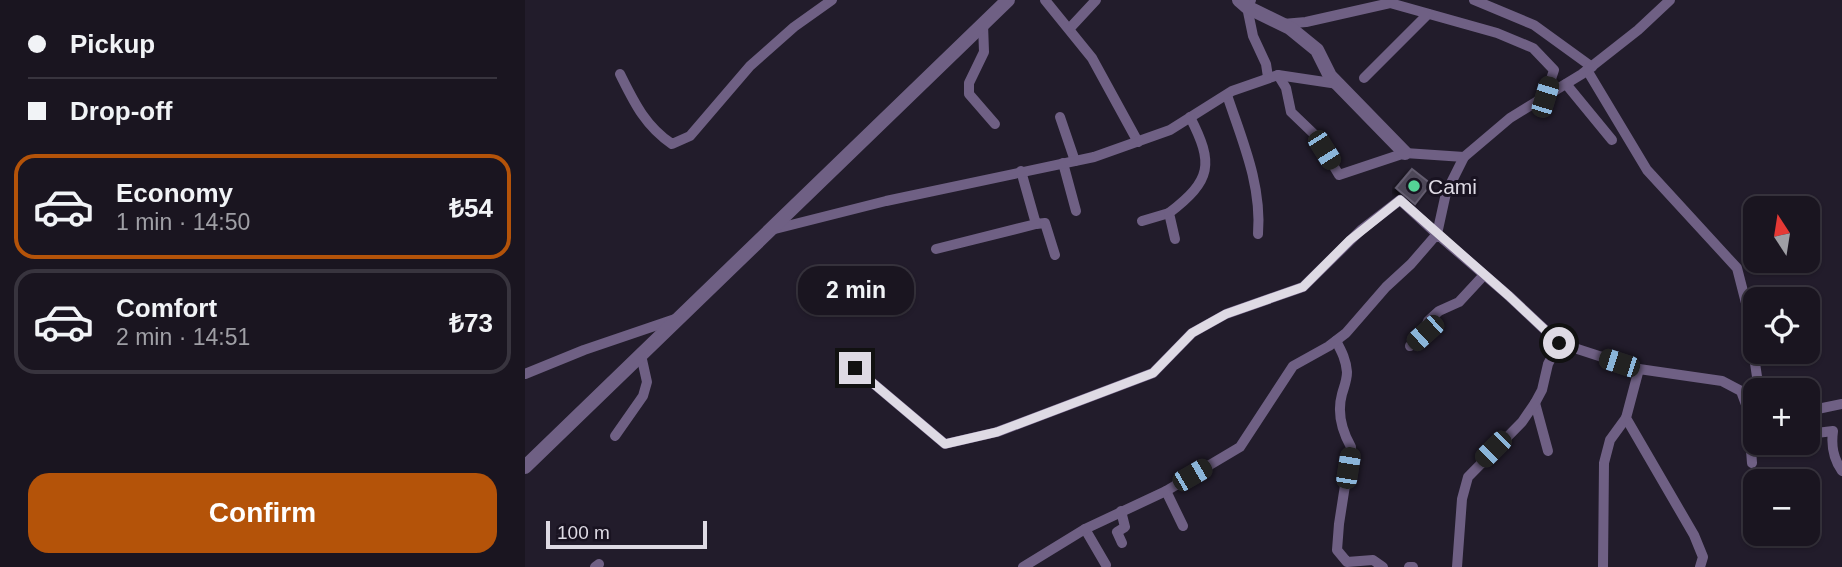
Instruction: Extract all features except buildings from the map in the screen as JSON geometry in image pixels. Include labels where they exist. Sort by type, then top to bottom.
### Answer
[{"type":"street","points":[[619,74],[638,111],[652,128],[672,144],[690,136],[750,66],[794,27],[832,0]]},
{"type":"street","points":[[525,467],[1008,0]]},
{"type":"street","points":[[1045,0],[1092,58],[1138,142]]},
{"type":"street","points":[[1070,28],[1096,0]]},
{"type":"street","points":[[1474,0],[1535,25],[1589,69],[1647,170],[1737,268],[1746,303],[1757,378]]},
{"type":"street","points":[[1246,2],[1283,24],[1317,50],[1330,76],[1405,153]]},
{"type":"street","points":[[1246,2],[1253,36],[1273,76],[1286,88],[1291,112],[1315,135],[1339,175],[1405,153],[1464,157]]},
{"type":"street","points":[[1023,567],[1085,529],[1166,491],[1240,447],[1293,366],[1346,333],[1386,286],[1411,264],[1437,234],[1445,193],[1464,157],[1510,118],[1589,69],[1638,30],[1664,2]]},
{"type":"street","points":[[1283,24],[1306,22],[1390,3],[1497,33],[1533,48],[1554,69],[1545,97]]},
{"type":"street","points":[[1364,78],[1428,14]]},
{"type":"street","points":[[983,24],[984,52],[969,83],[969,94],[995,124]]},
{"type":"street","points":[[771,230],[1069,162],[1138,142],[1170,130],[1227,94],[1273,76],[1338,84]]},
{"type":"street","points":[[1566,84],[1612,140]]},
{"type":"street","points":[[1227,94],[1253,172],[1259,219],[1258,234]]},
{"type":"street","points":[[1060,117],[1076,211]]},
{"type":"street","points":[[1142,221],[1169,213],[1198,186],[1207,164],[1202,141],[1190,117]]},
{"type":"street","points":[[1021,171],[1036,224]]},
{"type":"street","points":[[855,368],[945,444],[997,432],[1153,373],[1192,333],[1226,314],[1303,287],[1346,243],[1400,200],[1559,343],[1639,369],[1722,381],[1743,393]]},
{"type":"street","points":[[1169,213],[1175,239]]},
{"type":"street","points":[[936,249],[1045,223],[1055,255]]},
{"type":"street","points":[[1410,346],[1425,333],[1428,321],[1439,311],[1459,302],[1485,275]]},
{"type":"street","points":[[525,374],[584,350],[680,317]]},
{"type":"street","points":[[1336,341],[1345,357],[1347,376],[1339,414],[1351,447],[1337,550],[1347,562],[1373,560],[1383,567]]},
{"type":"street","points":[[1457,567],[1462,499],[1468,477],[1521,422],[1535,403],[1542,390],[1548,364],[1559,343]]},
{"type":"street","points":[[615,436],[643,396],[647,382],[641,355]]},
{"type":"street","points":[[1603,567],[1604,463],[1610,440],[1626,418],[1639,369]]},
{"type":"street","points":[[1535,403],[1548,451]]},
{"type":"street","points":[[1820,409],[1842,404]]},
{"type":"street","points":[[1626,418],[1694,535],[1704,565]]},
{"type":"street","points":[[1820,433],[1833,431],[1831,445],[1842,471]]},
{"type":"street","points":[[1752,455],[1752,463]]},
{"type":"street","points":[[1166,491],[1183,526]]},
{"type":"street","points":[[1121,511],[1125,527],[1117,532],[1122,542]]},
{"type":"street","points":[[1085,529],[1106,565]]},
{"type":"place","name":"Cami","points":[[1414,186]]},
{"type":"route","points":[[855,368],[945,444],[997,432],[1153,373],[1192,333],[1226,314],[1303,287],[1361,230],[1400,200],[1559,343]]}]
